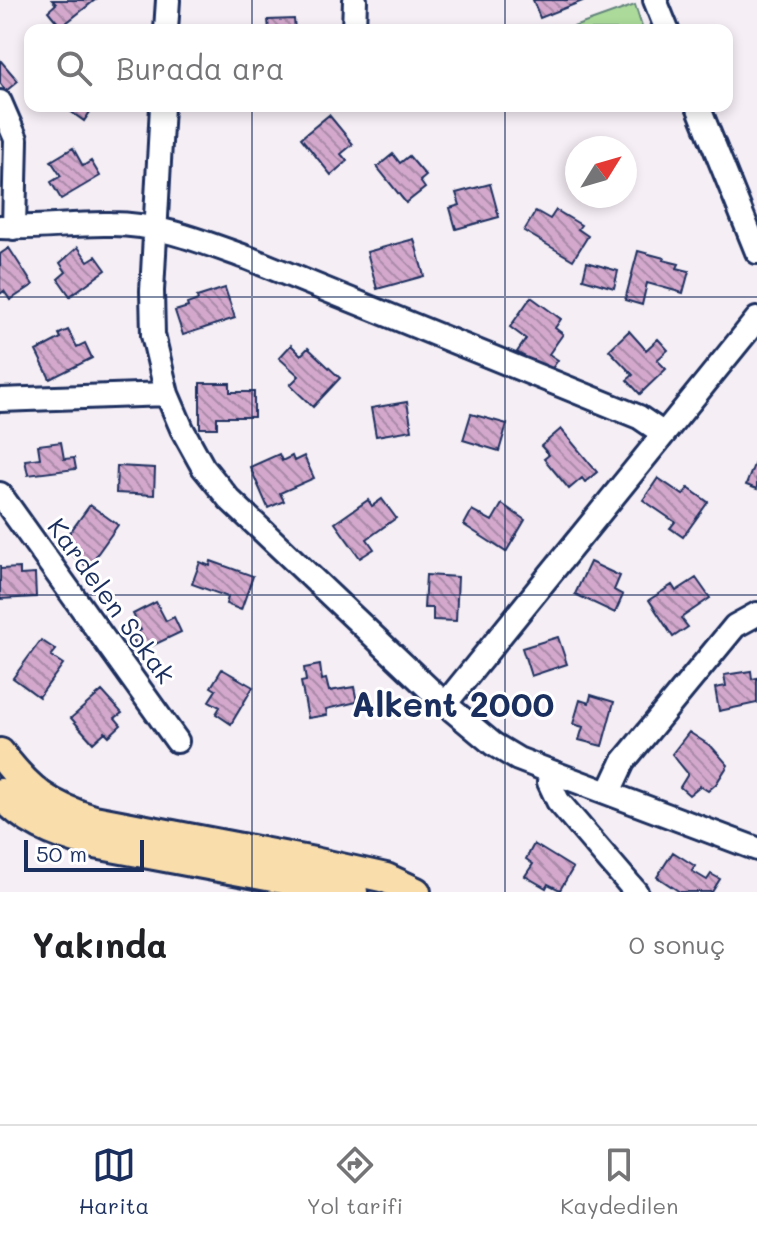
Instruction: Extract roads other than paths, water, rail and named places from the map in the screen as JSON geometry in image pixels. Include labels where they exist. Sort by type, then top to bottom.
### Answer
[{"type":"main road","points":[[0,753],[8,791],[22,814],[55,834],[353,892]]},
{"type":"main road","points":[[8,791],[37,794],[63,811],[94,820],[386,878],[416,892]]},
{"type":"street","points":[[354,24],[355,0]]},
{"type":"street","points":[[655,0],[665,24]]},
{"type":"street","points":[[166,24],[167,2]]},
{"type":"street","points":[[0,102],[16,139],[7,227],[112,224],[155,228],[183,235],[248,258],[639,417],[664,434]]},
{"type":"street","points":[[162,112],[153,335],[167,394],[203,467],[229,499],[445,704],[493,744],[518,759],[757,849]]},
{"type":"street","points":[[700,112],[757,252]]},
{"type":"street","points":[[445,704],[757,319]]},
{"type":"street","points":[[0,400],[167,394]]},
{"type":"street","name":"Kardelen Sokak","points":[[0,494],[177,741]]},
{"type":"street","points":[[609,792],[623,762],[688,682],[735,626],[757,614]]},
{"type":"street","points":[[552,772],[549,782],[558,801],[636,892]]},
{"type":"district","name":"Alkent 2000","points":[[453,705]]}]
